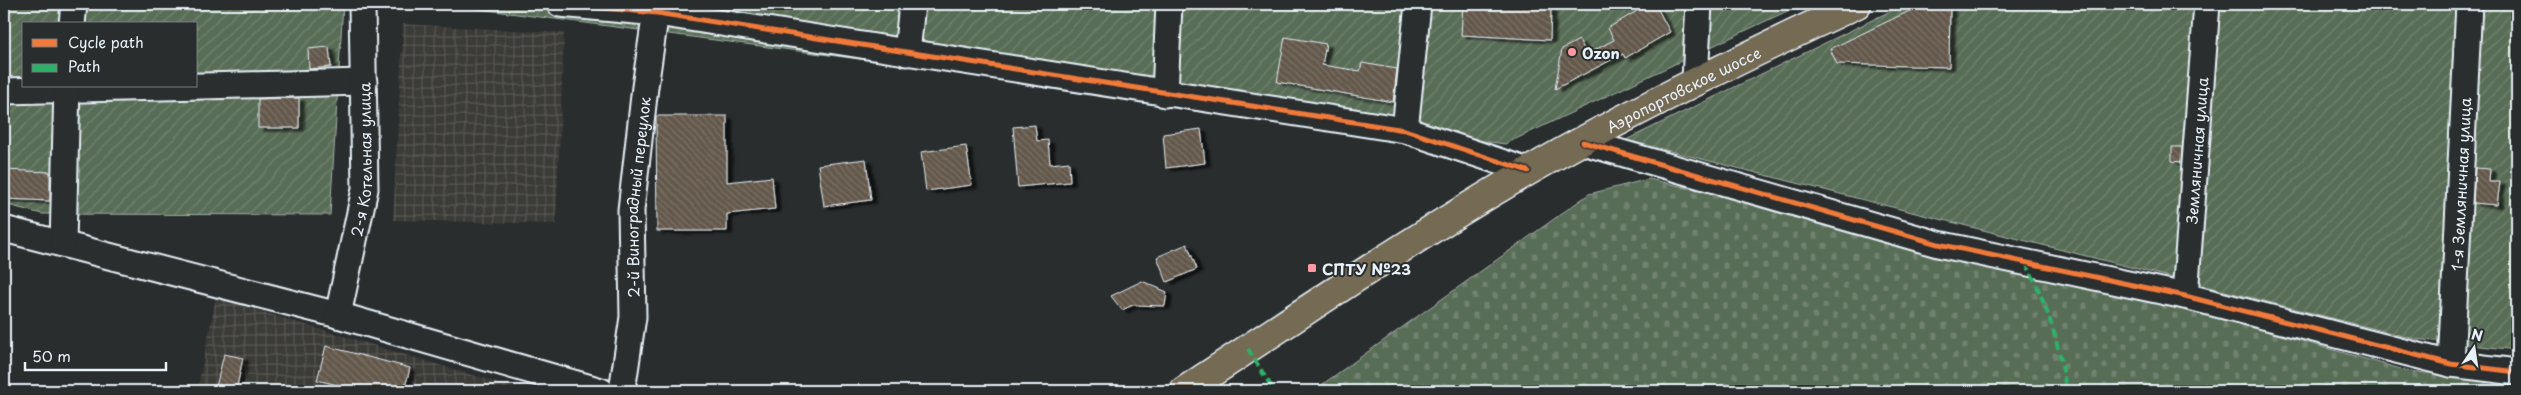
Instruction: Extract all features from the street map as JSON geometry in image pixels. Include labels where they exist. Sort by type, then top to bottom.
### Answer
[{"type":"main road","name":"Аэропортовское шоссе","points":[[1184,391],[1324,299],[1528,172],[1696,80],[1856,4]]},
{"type":"street","points":[[72,22],[74,4]]},
{"type":"street","name":"2-я Котельная улица","points":[[338,315],[365,189],[362,4]]},
{"type":"street","points":[[560,4],[657,9],[907,53],[1405,130],[1528,172]]},
{"type":"street","points":[[907,53],[912,4]]},
{"type":"street","points":[[1166,94],[1169,4]]},
{"type":"street","points":[[1405,130],[1418,4]]},
{"type":"street","points":[[1696,80],[1699,4]]},
{"type":"street","name":"Земляничная улица","points":[[2184,296],[2208,4]]},
{"type":"street","name":"1-я Земляничная улица","points":[[2451,364],[2469,4]]},
{"type":"street","name":"2-й Виноградный переулок","points":[[622,391],[633,317],[631,210],[645,86],[657,9]]},
{"type":"street","points":[[198,85],[364,82]]},
{"type":"street","points":[[4,91],[67,88],[63,244]]},
{"type":"street","points":[[1583,142],[1938,244],[2184,296],[2451,364],[2517,372]]},
{"type":"street","points":[[4,229],[338,315],[602,391]]},
{"type":"shaded area","points":[[403,24],[564,33],[556,224],[393,220]]},
{"type":"shaded area","points":[[216,298],[526,391],[197,391]]},
{"type":"green space","points":[[4,4],[343,4],[330,215],[42,214],[4,204]]},
{"type":"green space","points":[[441,4],[1802,4],[1505,144]]},
{"type":"green space","points":[[1905,4],[2517,4],[2517,350],[2415,339],[1626,140]]},
{"type":"green space","points":[[1649,179],[2047,269],[2408,371],[2517,383],[2517,391],[1313,391],[1589,194]]},
{"type":"building","points":[[1463,4],[1551,8],[1550,40],[1461,35]]},
{"type":"building","points":[[1649,4],[1655,4],[1670,32],[1625,58],[1623,54],[1555,89],[1562,49],[1579,40],[1587,54],[1614,40],[1608,28]]},
{"type":"building","points":[[1924,4],[1950,4],[1949,67],[1837,64],[1830,49]]},
{"type":"building","points":[[1285,37],[1326,44],[1322,65],[1360,71],[1362,63],[1397,69],[1393,102],[1277,82]]},
{"type":"building","points":[[329,47],[331,67],[309,69],[308,49]]},
{"type":"building","points":[[299,98],[299,128],[258,128],[258,99]]},
{"type":"building","points":[[656,116],[727,116],[727,182],[772,177],[775,209],[727,214],[727,231],[657,231]]},
{"type":"building","points":[[1035,125],[1037,141],[1048,140],[1050,164],[1069,162],[1070,182],[1018,187],[1013,127]]},
{"type":"building","points":[[1201,129],[1205,163],[1166,168],[1163,134]]},
{"type":"building","points":[[966,146],[972,185],[926,191],[921,152]]},
{"type":"building","points":[[2172,147],[2182,147],[2181,162],[2172,161]]},
{"type":"building","points":[[866,159],[871,200],[824,206],[818,165]]},
{"type":"building","points":[[2475,168],[2490,169],[2489,182],[2500,182],[2497,205],[2473,203]]},
{"type":"building","points":[[4,170],[50,172],[50,201],[4,199]]},
{"type":"building","points":[[1187,244],[1197,269],[1167,282],[1157,257]]},
{"type":"building","points":[[1142,281],[1167,292],[1165,306],[1133,305],[1122,310],[1111,296]]},
{"type":"building","points":[[326,346],[410,368],[404,391],[362,391],[317,380]]},
{"type":"building","points":[[224,354],[243,358],[236,391],[215,391]]},
{"type":"marked path","points":[[2026,263],[2052,326],[2066,391]]},
{"type":"marked path","points":[[1248,349],[1274,391]]},
{"type":"cycle path","points":[[560,4],[657,13],[1405,130],[1528,171]]},
{"type":"cycle path","points":[[1583,142],[1938,244],[2185,296],[2451,364],[2517,372]]},
{"type":"place","name":"Ozon","points":[[1572,52]]},
{"type":"place","name":"СПТУ №23","points":[[1312,268]]}]
